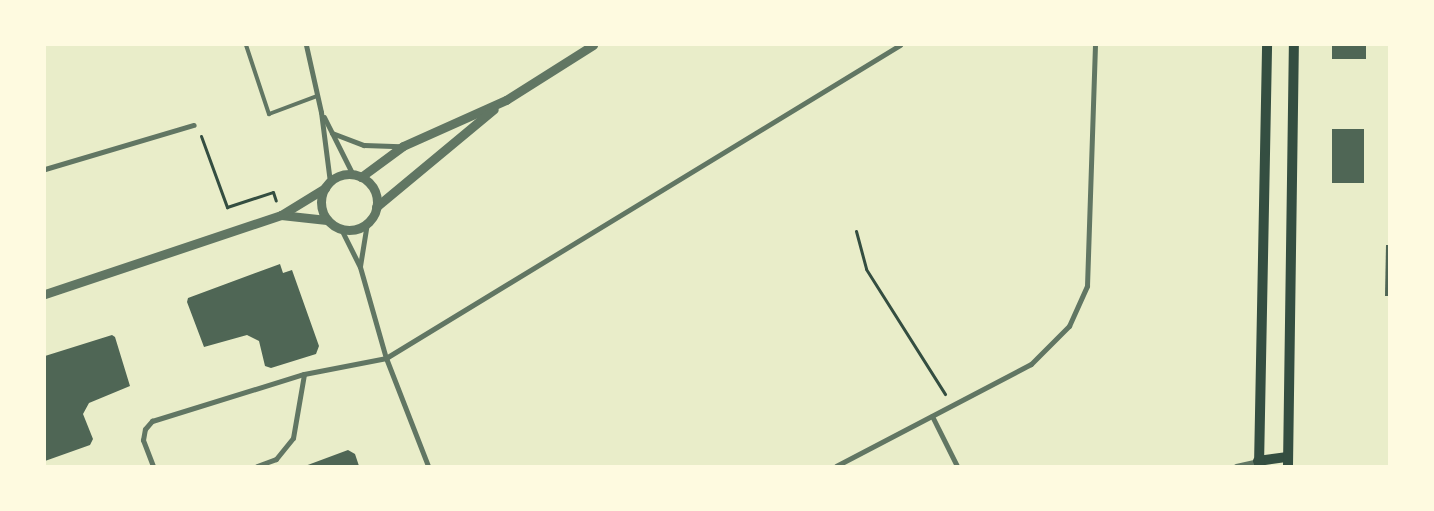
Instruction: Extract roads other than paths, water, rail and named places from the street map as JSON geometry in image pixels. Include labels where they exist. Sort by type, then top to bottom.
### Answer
[{"type":"main road","points":[[1267,45],[1259,464],[1287,462],[1294,45]]},
{"type":"street","points":[[306,45],[322,112],[357,176],[374,189],[376,208]]},
{"type":"street","points":[[360,267],[367,223],[376,208],[506,100],[593,45]]},
{"type":"street","points":[[153,466],[143,440],[145,429],[152,421],[304,374],[386,358],[900,45]]},
{"type":"street","points":[[836,466],[1031,364],[1069,326],[1088,286],[1095,45]]},
{"type":"street","points":[[45,294],[281,215],[337,177],[357,176],[404,146],[506,100]]},
{"type":"street","points":[[322,112],[327,185],[321,204],[327,220]]},
{"type":"street","points":[[45,169],[194,126]]},
{"type":"street","points":[[332,133],[364,145],[404,146]]},
{"type":"street","points":[[281,215],[327,220],[341,229],[360,267],[386,358],[428,466]]},
{"type":"street","points":[[341,229],[359,228],[367,223]]},
{"type":"street","points":[[257,466],[276,460],[286,451],[293,438],[304,374]]},
{"type":"street","points":[[932,416],[957,466]]},
{"type":"street","points":[[1236,466],[1259,464]]},
{"type":"lane","points":[[246,45],[269,114],[317,96]]}]
